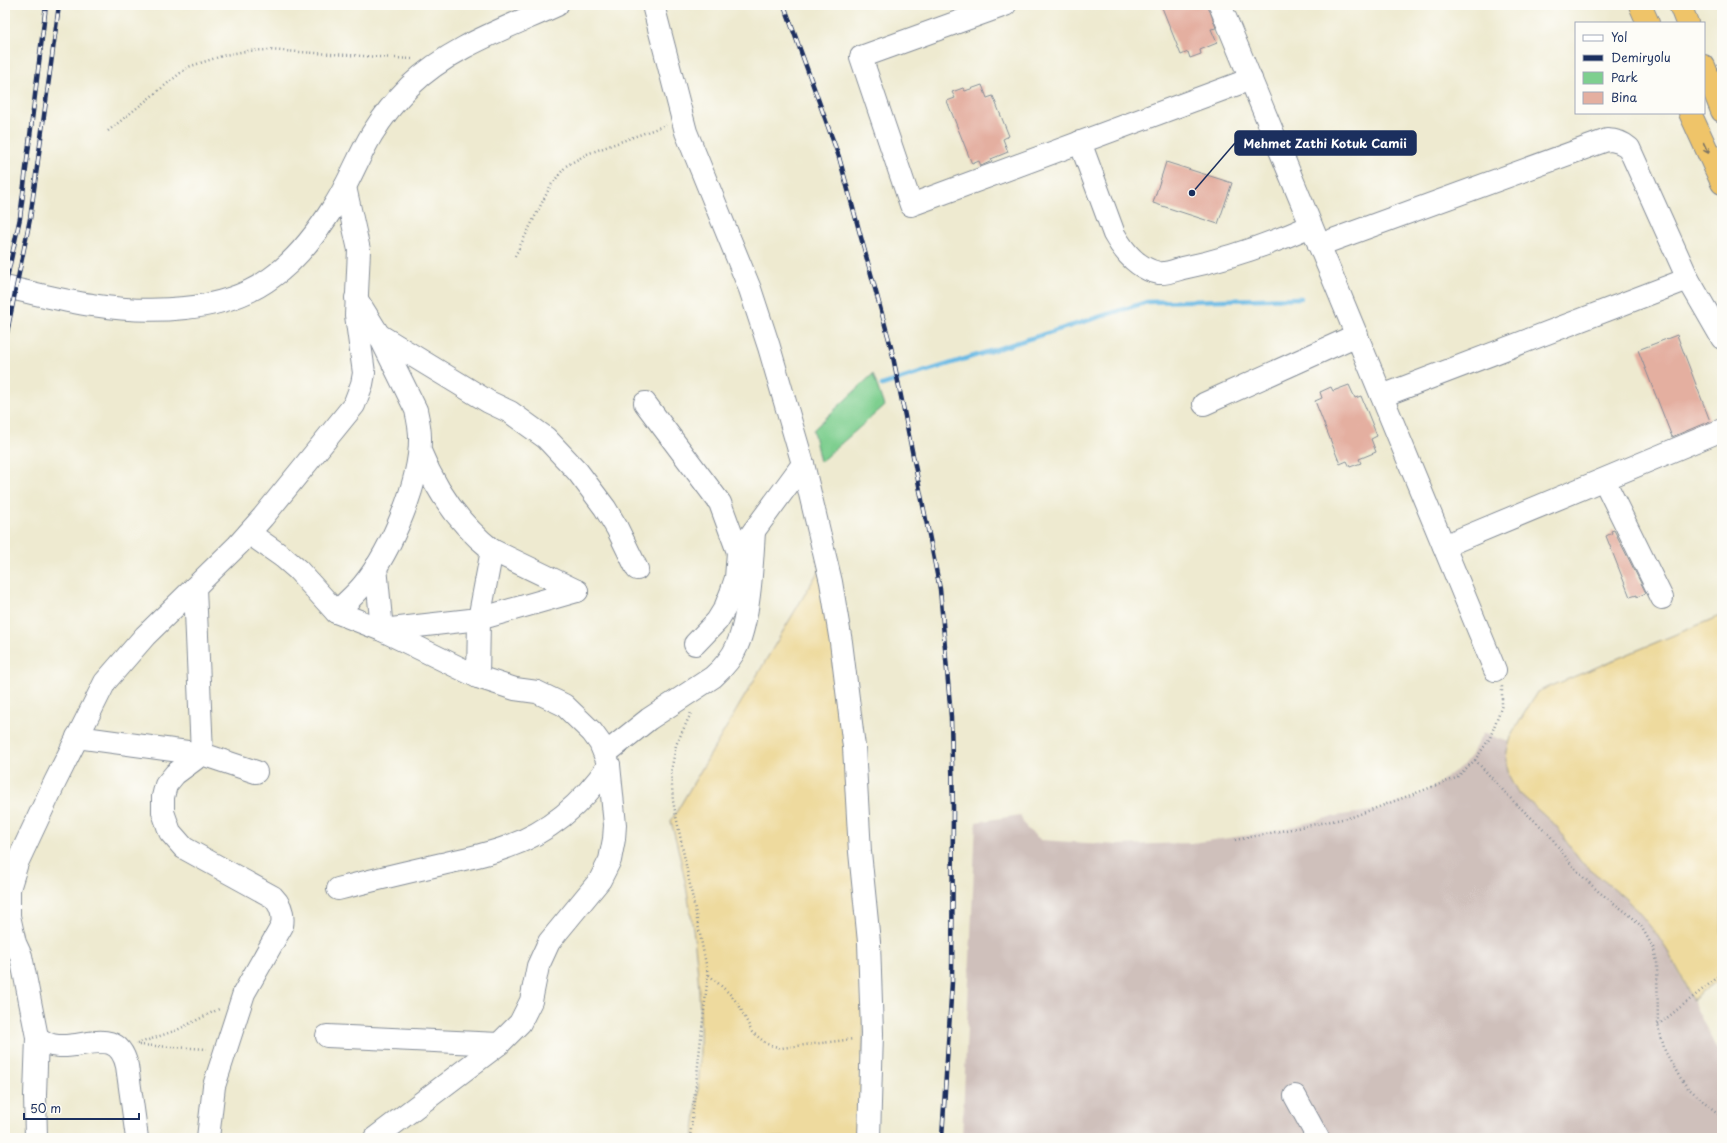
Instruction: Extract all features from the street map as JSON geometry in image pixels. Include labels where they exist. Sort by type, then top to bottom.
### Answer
[{"type":"highway","points":[[1640,5],[1648,22]]},
{"type":"highway","points":[[1680,5],[1687,22]]},
{"type":"highway","points":[[1705,68],[1722,111]]},
{"type":"highway","points":[[1690,114],[1722,182]]},
{"type":"street","points":[[5,287],[70,302],[116,308],[169,309],[216,302],[255,288],[284,268],[313,236],[345,187],[362,152],[384,116],[411,85],[442,60],[478,41],[557,5]]},
{"type":"street","points":[[653,5],[686,132],[750,289],[780,383],[803,464],[831,582],[841,642],[854,747],[860,852],[865,897],[871,988],[872,1084],[869,1138]]},
{"type":"street","points":[[1005,5],[861,57],[911,205],[1251,80]]},
{"type":"street","points":[[1220,5],[1495,670]]},
{"type":"street","points":[[1080,142],[1114,234],[1120,244],[1135,261],[1160,273],[1200,265],[1273,243],[1315,235],[1612,140],[1628,148],[1688,279],[1722,338]]},
{"type":"street","points":[[36,1138],[35,1095],[37,1037],[21,956],[11,930],[8,909],[9,889],[17,863],[105,682],[146,636],[249,533],[349,411],[359,395],[364,373],[358,332],[356,298],[359,250],[345,187]]},
{"type":"street","points":[[1382,396],[1688,279]]},
{"type":"street","points":[[336,612],[360,588],[385,553],[399,522],[409,494],[420,451],[419,423],[416,410],[379,335],[356,298]]},
{"type":"street","points":[[379,335],[489,402],[510,412],[546,438],[578,472],[605,508],[628,548],[637,569]]},
{"type":"street","points":[[1204,404],[1357,335]]},
{"type":"street","points":[[645,403],[720,503],[738,552],[736,578],[732,593],[725,608],[717,621],[695,644]]},
{"type":"street","points":[[1444,546],[1722,430]]},
{"type":"street","points":[[382,630],[479,619],[577,591],[492,550],[466,527],[444,500],[432,479],[420,451]]},
{"type":"street","points":[[738,552],[803,464]]},
{"type":"street","points":[[1604,480],[1662,598]]},
{"type":"street","points":[[338,889],[486,853],[525,840],[574,808],[598,780],[607,760],[649,719],[713,677],[732,655],[740,638],[746,610],[753,556],[754,531]]},
{"type":"street","points":[[249,533],[283,557],[298,570],[336,612],[382,630],[478,677],[515,689],[537,692],[564,705],[592,732],[607,760],[614,826],[614,839],[610,860],[600,880],[549,942],[538,966],[534,989],[526,1012],[514,1031],[499,1044],[375,1138]]},
{"type":"street","points":[[478,677],[479,619],[492,550]]},
{"type":"street","points":[[376,567],[382,630]]},
{"type":"street","points":[[195,588],[202,754]]},
{"type":"street","points":[[77,737],[202,754],[256,772]]},
{"type":"street","points":[[202,754],[175,774],[166,785],[163,797],[163,812],[170,832],[184,848],[273,897],[280,906],[283,919],[282,926],[244,993],[214,1086],[208,1138]]},
{"type":"street","points":[[327,1036],[499,1044]]},
{"type":"street","points":[[37,1037],[54,1046],[67,1046],[102,1041],[118,1048],[126,1059],[137,1138]]},
{"type":"street","points":[[1295,1096],[1318,1138]]},
{"type":"path","points":[[108,131],[188,67],[225,55],[267,50],[366,57],[442,60]]},
{"type":"path","points":[[515,256],[551,185],[566,166],[587,154],[683,119]]},
{"type":"path","points":[[1235,840],[1352,817],[1456,778],[1475,760],[1490,738],[1502,705],[1503,688],[1495,670]]},
{"type":"path","points":[[690,1138],[708,974],[671,786],[671,772],[676,745],[693,711]]},
{"type":"path","points":[[1475,760],[1514,802],[1548,832],[1571,864],[1584,878],[1599,892],[1631,916],[1641,926],[1654,949],[1657,962],[1658,1025],[1665,1051],[1679,1076],[1688,1088],[1722,1117]]},
{"type":"path","points":[[708,974],[729,993],[739,1005],[752,1032],[767,1044],[781,1048],[857,1039]]},
{"type":"path","points":[[1658,1025],[1722,974]]},
{"type":"path","points":[[221,1008],[177,1030],[135,1044],[225,1050]]},
{"type":"shaded area","points":[[1483,733],[1509,742],[1507,751],[1507,768],[1509,776],[1517,791],[1559,828],[1565,840],[1581,862],[1626,899],[1641,915],[1657,935],[1670,955],[1722,1060],[1722,1138],[962,1138],[976,822],[1020,815],[1027,829],[1041,840],[1118,845],[1192,843],[1264,833],[1335,816],[1377,810],[1417,796],[1435,786],[1463,765],[1471,755]]},
{"type":"green space","points":[[873,374],[884,406],[820,462],[813,430]]},
{"type":"sand","points":[[822,565],[839,676],[865,960],[861,1138],[693,1138],[698,1098],[700,1058],[698,978],[688,899],[681,860],[671,821]]},
{"type":"sand","points":[[1722,615],[1722,977],[1692,1000],[1682,977],[1657,935],[1626,899],[1581,862],[1558,828],[1517,791],[1509,776],[1506,760],[1512,734],[1537,692]]},
{"type":"building","points":[[1161,5],[1208,5],[1216,28],[1211,29],[1217,43],[1200,50],[1201,54],[1190,58],[1188,52],[1181,55]]},
{"type":"building","points":[[982,85],[987,98],[993,96],[1009,136],[1003,139],[1008,152],[991,159],[992,161],[981,166],[979,161],[972,164],[947,101],[955,98],[952,92],[963,88],[965,91]]},
{"type":"building","points":[[1166,162],[1232,183],[1218,224],[1153,203]]},
{"type":"building","points":[[1677,335],[1710,421],[1672,437],[1638,350]]},
{"type":"building","points":[[1349,385],[1355,398],[1361,396],[1377,436],[1371,439],[1376,452],[1359,459],[1361,463],[1350,467],[1347,461],[1340,464],[1315,401],[1322,398],[1320,392],[1331,387],[1333,391]]},
{"type":"building","points":[[1614,530],[1646,593],[1637,597],[1637,595],[1630,597],[1606,536]]},
{"type":"waterway","points":[[882,385],[1147,302],[1301,298]]},
{"type":"railway","points":[[5,287],[20,218],[46,5]]},
{"type":"railway","points":[[5,342],[30,219],[59,5]]},
{"type":"railway","points":[[784,5],[839,157],[891,347],[940,589],[951,717],[953,808],[952,982],[942,1138]]},
{"type":"place","name":"Mehmet Zathi Kotuk Camii","points":[[1192,193]]}]
